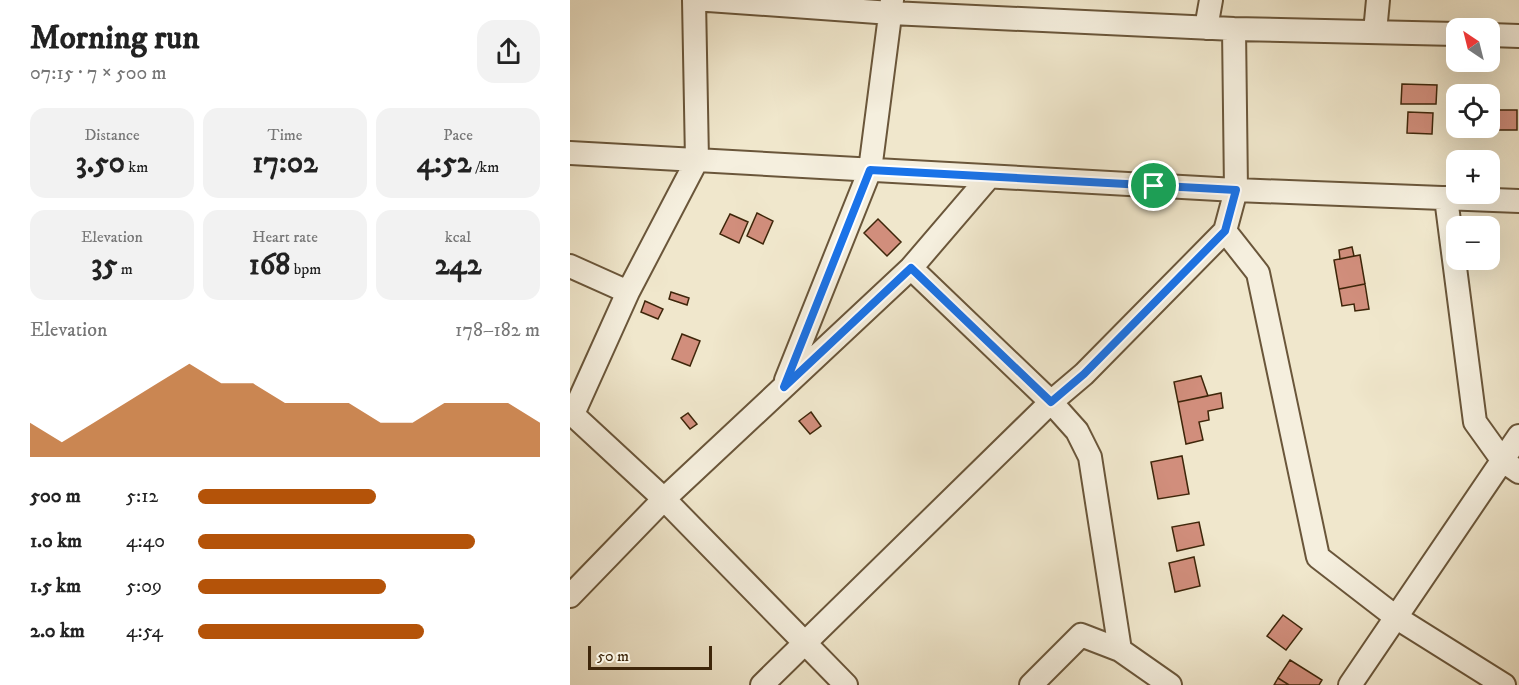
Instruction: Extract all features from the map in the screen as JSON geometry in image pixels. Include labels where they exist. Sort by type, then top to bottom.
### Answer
[{"type":"street","points":[[694,0],[697,160],[628,292],[572,413],[664,499],[846,685]]},
{"type":"street","points":[[708,0],[891,6],[1206,28],[1446,34]]},
{"type":"street","points":[[1206,28],[1211,0]]},
{"type":"street","points":[[1375,32],[1378,0]]},
{"type":"street","points":[[784,387],[870,170],[891,6]]},
{"type":"street","points":[[762,685],[1051,402],[1084,374],[1225,231],[1236,190],[1234,29]]},
{"type":"street","points":[[1500,35],[1519,36]]},
{"type":"street","points":[[570,153],[1236,190],[1446,198]]},
{"type":"street","points":[[570,596],[664,499],[911,268],[989,177]]},
{"type":"street","points":[[1500,200],[1519,201]]},
{"type":"street","points":[[1447,204],[1475,422],[1511,467]]},
{"type":"street","points":[[1225,231],[1258,273],[1318,557],[1398,618],[1504,685]]},
{"type":"street","points":[[570,266],[628,292]]},
{"type":"street","points":[[911,268],[1051,402],[1077,431],[1090,457],[1120,650]]},
{"type":"street","points":[[1350,685],[1511,467],[1519,436]]},
{"type":"street","points":[[1031,685],[1081,635],[1120,650],[1170,685]]},
{"type":"building","points":[[1402,84],[1437,85],[1436,104],[1401,104]]},
{"type":"building","points":[[1500,110],[1517,110],[1517,130],[1500,130]]},
{"type":"building","points":[[1408,112],[1433,113],[1432,134],[1407,133]]},
{"type":"building","points":[[757,213],[773,221],[763,244],[747,236]]},
{"type":"building","points":[[730,214],[748,222],[739,243],[720,234]]},
{"type":"building","points":[[878,219],[901,242],[887,256],[864,233]]},
{"type":"building","points":[[1352,247],[1354,256],[1340,259],[1339,250]]},
{"type":"building","points":[[1360,255],[1365,284],[1339,289],[1334,260]]},
{"type":"building","points":[[1365,284],[1369,309],[1355,311],[1354,304],[1342,306],[1339,289]]},
{"type":"building","points":[[671,292],[689,298],[687,305],[669,299]]},
{"type":"building","points":[[645,301],[663,309],[658,319],[641,312]]},
{"type":"building","points":[[682,334],[700,341],[690,366],[672,359]]},
{"type":"building","points":[[1201,376],[1208,396],[1178,402],[1174,382]]},
{"type":"building","points":[[1221,393],[1223,408],[1208,411],[1209,420],[1199,422],[1203,440],[1186,444],[1178,402]]},
{"type":"building","points":[[811,412],[821,426],[810,434],[799,421]]},
{"type":"building","points":[[688,413],[697,424],[690,429],[681,418]]},
{"type":"building","points":[[1182,456],[1189,494],[1158,499],[1151,462]]},
{"type":"building","points":[[1199,522],[1204,545],[1177,551],[1172,527]]},
{"type":"building","points":[[1194,557],[1200,586],[1175,592],[1169,563]]},
{"type":"building","points":[[1283,615],[1302,629],[1286,650],[1267,636]]},
{"type":"building","points":[[1290,660],[1322,680],[1319,685],[1289,685],[1278,678]]},
{"type":"building","points":[[1278,678],[1289,685],[1274,685]]},
{"type":"route","points":[[870,170],[1154,186],[1236,190],[1225,231],[1084,374],[1051,402],[911,268],[784,387],[870,170]]}]
